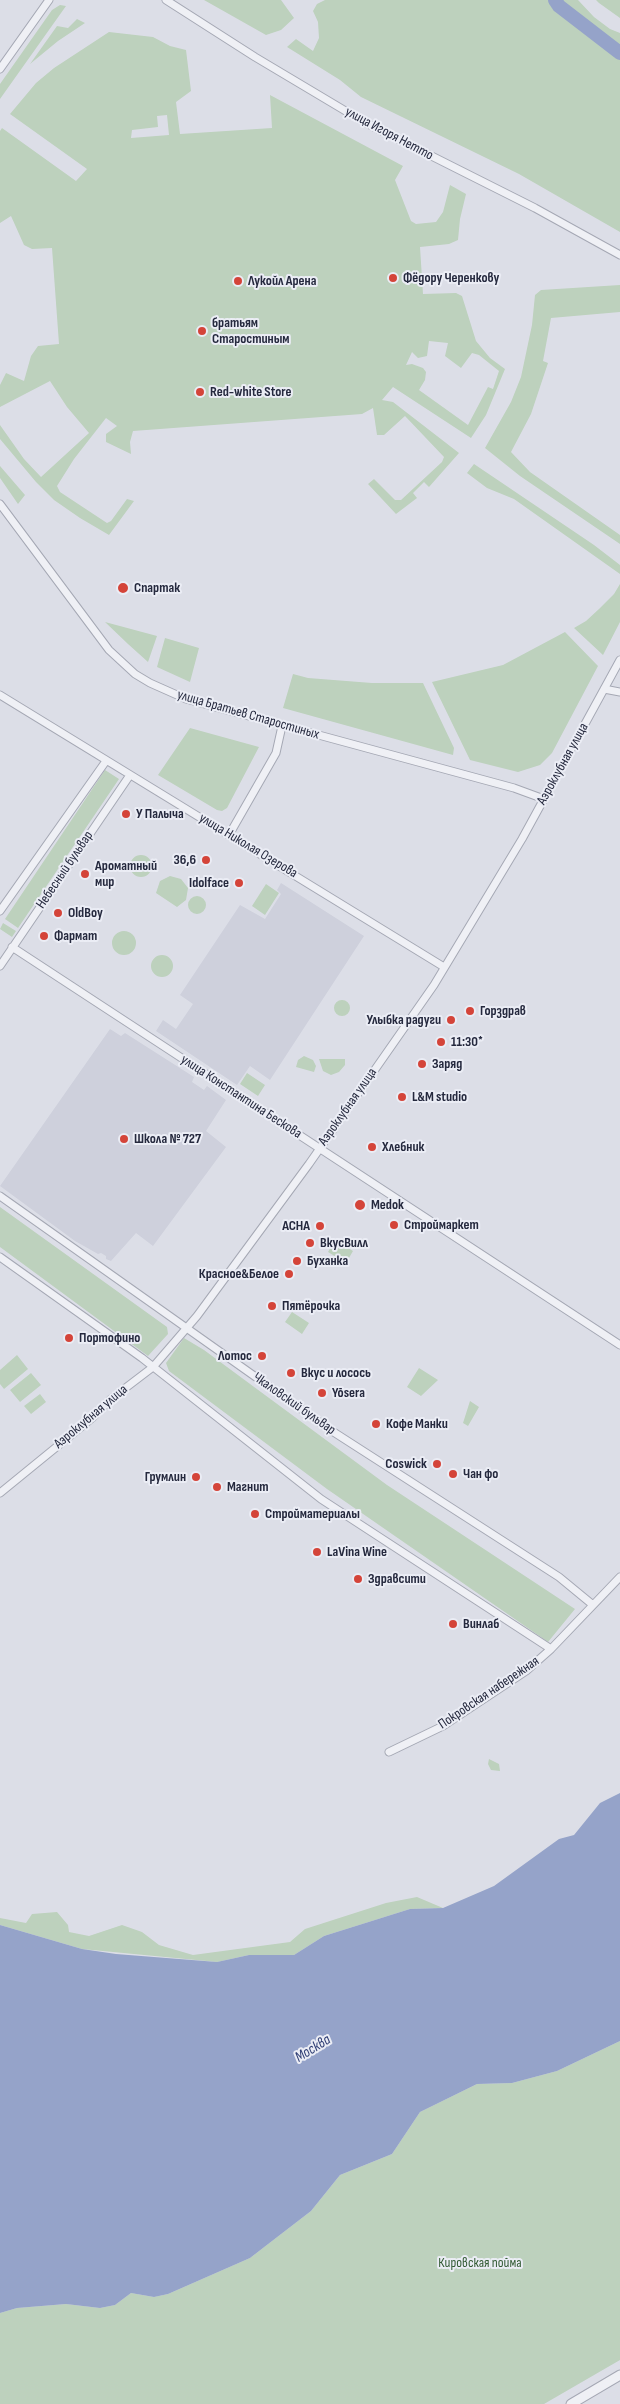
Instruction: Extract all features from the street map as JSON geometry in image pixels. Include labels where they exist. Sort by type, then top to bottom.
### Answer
[{"type":"street","points":[[0,69],[49,0]]},
{"type":"street","name":"улица Игоря Нетто","points":[[166,0],[262,61],[364,122],[535,208],[620,255]]},
{"type":"street","name":"улица Братьев Старостиных","points":[[0,504],[109,650],[135,674],[150,684],[186,699],[514,788],[544,799]]},
{"type":"street","name":"Аэроклубная улица","points":[[0,1493],[92,1418],[111,1399],[153,1367],[186,1328],[320,1148],[444,967],[544,799],[620,660]]},
{"type":"street","points":[[604,689],[620,692]]},
{"type":"street","name":"улица Николая Озерова","points":[[0,695],[444,967]]},
{"type":"street","points":[[229,835],[276,753],[282,726]]},
{"type":"street","name":"Небесный бульвар","points":[[0,911],[106,760]]},
{"type":"street","name":"Небесный бульвар","points":[[0,966],[130,775]]},
{"type":"street","name":"улица Константина Бескова","points":[[12,948],[620,1345]]},
{"type":"street","name":"Чкаловский бульвар","points":[[0,1196],[332,1431],[559,1578],[593,1605]]},
{"type":"street","points":[[0,1257],[153,1367],[321,1499],[551,1649]]},
{"type":"street","name":"Покровская набережная","points":[[389,1752],[443,1726],[526,1671],[551,1649],[620,1577]]},
{"type":"street","points":[[571,2404],[620,2375]]},
{"type":"shaded area","points":[[281,883],[364,936],[270,1080],[250,1066],[237,1085],[156,1031],[163,1020],[176,1029],[193,1004],[180,995],[240,905],[265,919],[281,894],[277,890]]},
{"type":"shaded area","name":"Школа № 727","points":[[110,1029],[121,1036],[125,1033],[194,1077],[192,1082],[204,1090],[207,1086],[226,1100],[206,1131],[226,1147],[153,1246],[136,1233],[111,1261],[106,1259],[106,1256],[101,1253],[98,1254],[75,1241],[0,1186]]},
{"type":"green space","points":[[204,0],[281,0],[294,18],[281,30],[266,35]]},
{"type":"green space","points":[[325,0],[578,0],[594,17],[610,29],[620,33],[620,232],[519,174],[361,97],[340,80],[287,47],[296,39],[313,51],[319,38],[318,22],[313,11],[317,4]]},
{"type":"green space","points":[[596,0],[620,0],[620,18],[599,3]]},
{"type":"green space","points":[[60,5],[66,6],[0,99],[0,84],[52,10]]},
{"type":"green space","points":[[77,19],[85,23],[58,41],[30,64],[57,26],[68,28]]},
{"type":"green space","name":"Лукойл Арена","points":[[109,32],[153,37],[170,46],[186,50],[191,91],[176,102],[180,134],[272,128],[270,95],[403,166],[395,180],[411,221],[416,224],[436,222],[443,212],[450,185],[466,194],[460,219],[458,240],[449,244],[420,247],[423,294],[456,293],[462,296],[476,341],[490,358],[505,369],[486,415],[471,438],[393,387],[382,400],[393,402],[459,453],[429,487],[424,482],[413,493],[417,498],[396,514],[368,484],[374,479],[395,500],[401,500],[442,462],[444,457],[405,416],[384,435],[377,435],[373,408],[362,414],[133,431],[130,442],[131,454],[106,442],[106,434],[117,426],[106,418],[74,459],[57,486],[60,492],[107,523],[111,521],[127,499],[134,501],[109,535],[54,500],[36,482],[0,439],[0,425],[24,459],[41,477],[89,433],[67,407],[50,381],[0,407],[0,385],[6,373],[24,381],[31,356],[38,346],[59,344],[52,248],[32,249],[24,245],[11,216],[0,223],[0,131],[2,128],[76,181],[87,169],[10,114],[36,83],[54,68]],"holes":[[[167,115],[169,135],[131,138],[132,130],[158,127],[157,116]],[[429,341],[448,343],[445,356],[461,368],[472,353],[479,355],[499,371],[493,389],[488,387],[468,425],[419,390],[425,380],[426,372],[423,368],[412,364],[406,365],[412,352],[418,358],[427,356]]]},
{"type":"green space","points":[[620,285],[620,312],[551,318],[543,361],[548,363],[531,414],[511,452],[530,472],[620,535],[620,544],[520,476],[485,448],[511,402],[521,377],[532,325],[535,295],[541,290]]},
{"type":"green space","points":[[474,464],[594,545],[620,565],[620,574],[514,499],[487,488],[467,473]]},
{"type":"green space","points":[[0,466],[25,495],[18,504],[0,478]]},
{"type":"green space","points":[[620,584],[620,622],[603,655],[574,628],[586,621],[599,609],[614,594]]},
{"type":"green space","points":[[105,622],[157,636],[148,662],[128,644]]},
{"type":"green space","points":[[565,632],[598,666],[552,753],[540,765],[518,772],[470,760],[432,682],[503,665]]},
{"type":"green space","points":[[165,638],[199,648],[190,682],[157,667]]},
{"type":"green space","points":[[293,674],[308,678],[372,683],[423,683],[454,748],[453,755],[283,708]]},
{"type":"green space","points":[[190,728],[259,747],[227,808],[222,811],[217,810],[158,775]]},
{"type":"green space","points":[[105,770],[119,779],[18,928],[5,919]]},
{"type":"green space","points":[[141,855],[151,862],[152,866],[145,876],[141,877],[131,870],[130,866],[137,856]]},
{"type":"green space","points":[[170,876],[181,879],[188,888],[186,900],[177,907],[156,893],[160,881]]},
{"type":"green space","points":[[266,884],[279,893],[265,915],[252,906]]},
{"type":"green space","points":[[197,896],[203,899],[206,905],[203,911],[197,914],[191,911],[188,905],[191,899]]},
{"type":"green space","points":[[3,923],[16,931],[12,937],[0,929]]},
{"type":"green space","points":[[124,931],[129,932],[135,938],[135,948],[129,954],[124,955],[119,954],[113,948],[112,943],[113,938],[119,932]]},
{"type":"green space","points":[[162,955],[170,958],[173,966],[170,974],[162,977],[154,974],[151,966],[154,958]]},
{"type":"green space","points":[[342,1000],[348,1002],[350,1008],[348,1014],[342,1016],[336,1014],[334,1008],[336,1002]]},
{"type":"green space","points":[[304,1056],[313,1060],[316,1066],[314,1072],[296,1067],[298,1060]]},
{"type":"green space","points":[[319,1059],[345,1059],[345,1065],[339,1072],[331,1075],[323,1071]]},
{"type":"green space","points":[[247,1073],[265,1085],[258,1096],[240,1084]]},
{"type":"green space","points":[[0,1207],[167,1327],[168,1334],[148,1356],[0,1247]]},
{"type":"green space","points":[[335,1240],[353,1251],[346,1263],[328,1252]]},
{"type":"green space","points":[[292,1312],[309,1323],[302,1334],[285,1322]]},
{"type":"green space","points":[[184,1338],[204,1350],[387,1485],[575,1609],[548,1642],[327,1489],[169,1371],[166,1363]]},
{"type":"green space","points":[[17,1355],[28,1369],[4,1389],[0,1384],[0,1370]]},
{"type":"green space","points":[[419,1368],[438,1380],[421,1396],[407,1387]]},
{"type":"green space","points":[[31,1373],[41,1385],[20,1402],[10,1390]]},
{"type":"green space","points":[[40,1394],[46,1402],[31,1414],[24,1406]]},
{"type":"green space","points":[[470,1401],[479,1407],[468,1426],[463,1423]]},
{"type":"green space","points":[[489,1759],[499,1764],[500,1771],[491,1770],[488,1764]]},
{"type":"green space","points":[[417,1897],[443,1908],[410,1909],[324,1936],[294,1955],[249,1955],[217,1962],[82,1949],[0,1925],[0,1918],[26,1923],[32,1914],[57,1912],[68,1925],[69,1932],[89,1936],[122,1925],[142,1932],[159,1945],[193,1955],[290,1942],[305,1929],[386,1903]]},
{"type":"green space","name":"Кировская пойма","points":[[620,2041],[620,2360],[544,2404],[0,2404],[0,2313],[17,2308],[66,2304],[100,2308],[115,2305],[131,2293],[154,2297],[168,2294],[250,2258],[311,2211],[340,2175],[392,2154],[420,2112],[477,2084],[512,2083],[557,2071]]},
{"type":"water","name":"Москва","points":[[620,1793],[620,2041],[557,2071],[512,2083],[477,2084],[420,2112],[392,2154],[340,2175],[311,2211],[250,2258],[168,2294],[154,2297],[131,2293],[115,2305],[100,2308],[66,2304],[17,2308],[0,2313],[0,1925],[82,1949],[116,1954],[217,1962],[249,1955],[294,1955],[324,1936],[410,1909],[443,1908],[494,1886],[559,1839],[574,1835],[600,1803]]},
{"type":"waterway","points":[[555,0],[559,6],[620,53]]},
{"type":"place","name":"Фёдору Черенкову","points":[[393,278]]},
{"type":"place","name":"Лукойл Арена","points":[[238,281]]},
{"type":"place","name":"братьям Старостиным","points":[[202,331]]},
{"type":"place","name":"Red-white Store","points":[[200,392]]},
{"type":"place","name":"Спартак","points":[[123,588]]},
{"type":"place","name":"У Палыча","points":[[126,814]]},
{"type":"place","name":"36,6","points":[[206,860]]},
{"type":"place","name":"Ароматный мир","points":[[85,874]]},
{"type":"place","name":"Idolface","points":[[239,883]]},
{"type":"place","name":"OldBoy","points":[[58,913]]},
{"type":"place","name":"Фармат","points":[[44,936]]},
{"type":"place","name":"Горздрав","points":[[470,1011]]},
{"type":"place","name":"Улыбка радуги","points":[[451,1020]]},
{"type":"place","name":"11:30*","points":[[441,1042]]},
{"type":"place","name":"Заряд","points":[[422,1064]]},
{"type":"place","name":"L&M studio","points":[[402,1097]]},
{"type":"place","name":"Школа № 727","points":[[124,1139]]},
{"type":"place","name":"Хлебник","points":[[372,1147]]},
{"type":"place","name":"Medok","points":[[360,1205]]},
{"type":"place","name":"Строймаркет","points":[[394,1225]]},
{"type":"place","name":"АСНА","points":[[320,1226]]},
{"type":"place","name":"ВкусВилл","points":[[310,1243]]},
{"type":"place","name":"Буханка","points":[[297,1261]]},
{"type":"place","name":"Красное&Белое","points":[[289,1274]]},
{"type":"place","name":"Пятёрочка","points":[[272,1306]]},
{"type":"place","name":"Портофино","points":[[69,1338]]},
{"type":"place","name":"Лотос","points":[[262,1356]]},
{"type":"place","name":"Вкус и лосось","points":[[291,1373]]},
{"type":"place","name":"Yōsera","points":[[322,1393]]},
{"type":"place","name":"Кофе Манки","points":[[376,1424]]},
{"type":"place","name":"Coswick","points":[[437,1464]]},
{"type":"place","name":"Чан фо","points":[[453,1474]]},
{"type":"place","name":"Грумлин","points":[[196,1477]]},
{"type":"place","name":"Магнит","points":[[217,1487]]},
{"type":"place","name":"Стройматериалы","points":[[255,1514]]},
{"type":"place","name":"LaVina Wine","points":[[317,1552]]},
{"type":"place","name":"Здравсити","points":[[358,1579]]},
{"type":"place","name":"Винлаб","points":[[453,1624]]}]
